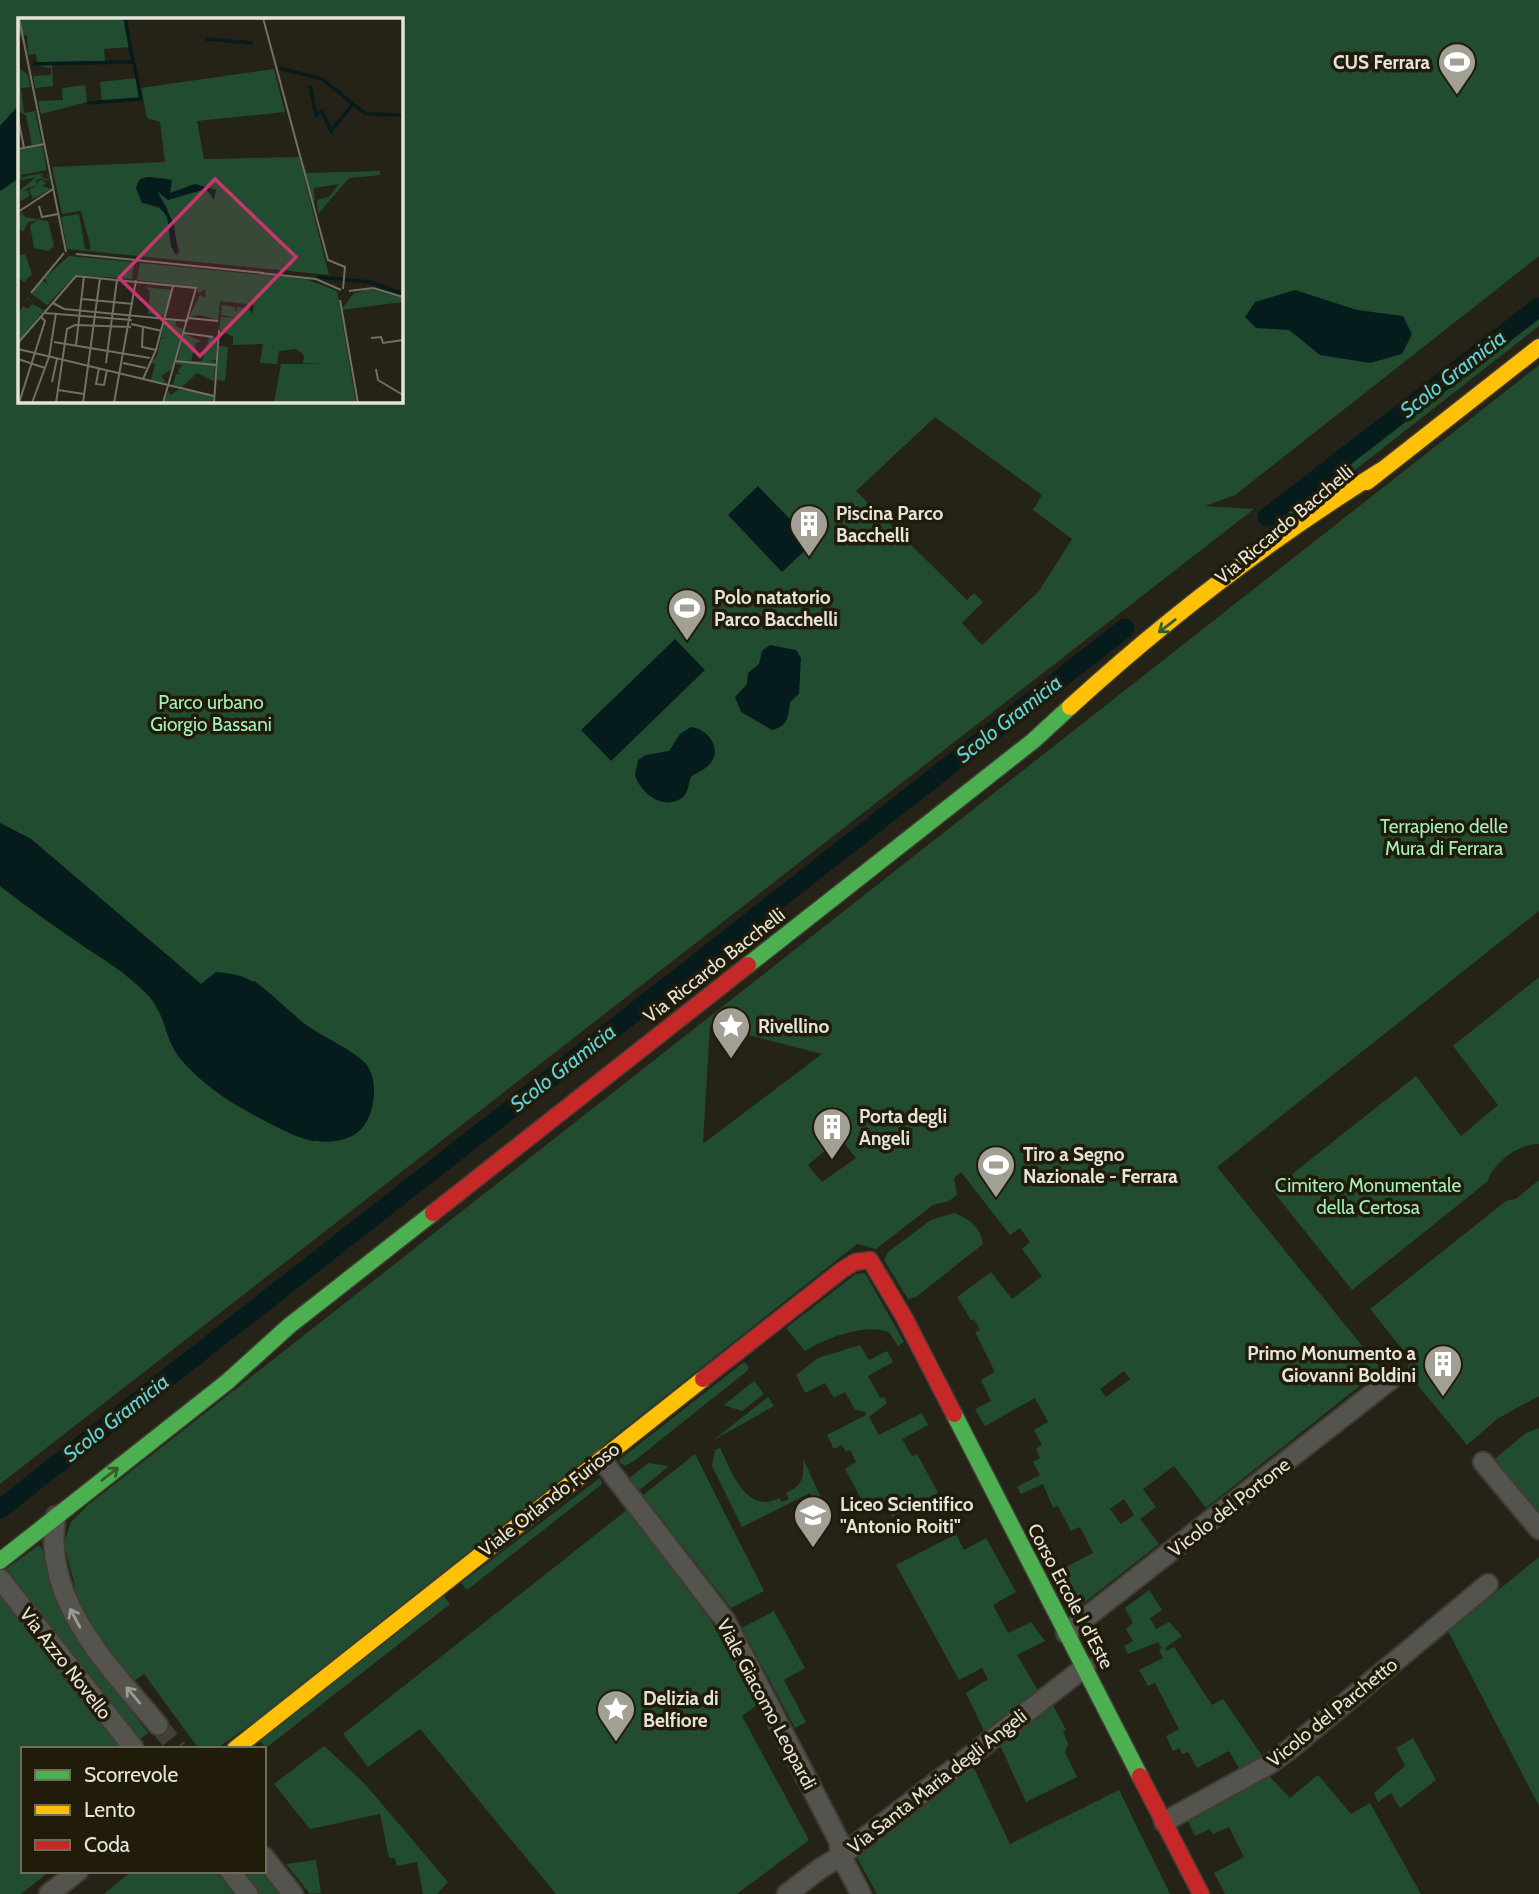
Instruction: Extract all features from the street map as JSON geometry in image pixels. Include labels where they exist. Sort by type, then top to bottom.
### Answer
[{"type":"main road","name":"Via Riccardo Bacchelli","points":[[1269,566],[1380,471],[1539,346]]},
{"type":"main road","name":"Via Riccardo Bacchelli","points":[[0,1561],[34,1523],[57,1516],[227,1382],[289,1326],[1033,741],[1101,678],[1210,602],[1316,509],[1380,471]]},
{"type":"main road","name":"Via Riccardo Bacchelli","points":[[1033,741],[1110,692],[1146,663]]},
{"type":"main road","name":"Corso Ercole I d'Este","points":[[870,1261],[904,1317],[1201,1894]]},
{"type":"main road","name":"Viale Orlando Furioso","points":[[238,1747],[842,1270],[855,1262],[870,1261]]},
{"type":"main road","name":"Via Riccardo Bacchelli","points":[[216,1369],[289,1326]]},
{"type":"street","name":"Vicolo del Portone","points":[[1066,1633],[1391,1380]]},
{"type":"street","name":"Viale Giacomo Leopardi","points":[[601,1459],[725,1620],[839,1841],[841,1856],[861,1894]]},
{"type":"street","points":[[1483,1462],[1539,1529]]},
{"type":"street","name":"Via Azzo Novello","points":[[57,1516],[54,1529],[57,1564],[69,1606],[86,1637],[158,1725]]},
{"type":"street","points":[[34,1523],[57,1564]]},
{"type":"street","name":"Via Azzo Novello","points":[[0,1579],[132,1747]]},
{"type":"street","name":"Vicolo del Parchetto","points":[[1164,1822],[1279,1757],[1488,1584]]},
{"type":"street","name":"Via Santa Maria degli Angeli","points":[[788,1894],[1085,1667]]},
{"type":"street","points":[[266,1860],[293,1894]]},
{"type":"street","points":[[49,1894],[75,1873]]},
{"type":"street","points":[[232,1873],[248,1894]]},
{"type":"green space","name":"Parco urbano Giorgio Bassani","points":[[0,0],[1539,0],[1539,256],[1235,495],[1205,506],[1254,509],[0,1484],[0,886],[123,973],[150,997],[166,1023],[178,1056],[222,1096],[293,1135],[314,1142],[366,1064],[305,1024],[255,981],[201,984],[31,839],[0,823],[0,191],[18,179],[18,402],[402,402],[402,18],[18,18],[18,106],[0,126]],"holes":[[[935,417],[1042,495],[1033,510],[1072,539],[1039,591],[982,645],[962,623],[983,602],[974,593],[967,600],[856,491]]]},
{"type":"green space","points":[[1539,315],[1539,326],[1286,524],[1272,522]]},
{"type":"green space","name":"Terrapieno delle Mura di Ferrara","points":[[1539,365],[1539,911],[1217,1167],[1381,1369],[1206,1508],[1174,1466],[1143,1489],[1156,1507],[1140,1519],[1159,1544],[1079,1607],[1060,1570],[1093,1553],[1080,1527],[1071,1531],[1058,1506],[1053,1508],[1043,1484],[1021,1494],[1017,1487],[1040,1475],[1033,1462],[1040,1458],[1036,1449],[1042,1445],[1034,1430],[1048,1422],[1035,1398],[985,1426],[975,1409],[991,1401],[981,1380],[995,1372],[975,1332],[980,1330],[957,1297],[991,1272],[1012,1299],[1042,1276],[1022,1249],[1030,1242],[1020,1228],[1010,1235],[961,1172],[954,1178],[957,1195],[949,1201],[933,1205],[876,1249],[857,1244],[254,1722],[219,1747],[198,1747],[144,1674],[134,1681],[84,1615],[64,1543],[71,1522],[88,1505]],"holes":[[[710,1025],[822,1054],[704,1143],[703,1142]],[[844,1143],[856,1158],[822,1182],[808,1165],[827,1149],[831,1153]],[[1124,1371],[1130,1379],[1106,1397],[1100,1389]],[[1124,1499],[1134,1515],[1121,1524],[1110,1509]]]},
{"type":"green space","name":"Cimitero Monumentale della Certosa","points":[[1539,977],[1539,1144],[1524,1147],[1508,1155],[1495,1167],[1488,1181],[1352,1290],[1272,1190],[1416,1076],[1461,1136],[1498,1105],[1453,1046]]},
{"type":"green space","name":"Cimitero Monumentale della Certosa","points":[[1539,1180],[1539,1396],[1497,1419],[1467,1445],[1407,1372],[1410,1359],[1370,1309],[1506,1201],[1516,1199]]},
{"type":"green space","points":[[954,1213],[973,1224],[983,1244],[916,1297],[908,1299],[884,1260],[888,1252],[931,1220]]},
{"type":"green space","points":[[865,1273],[904,1342],[898,1346],[889,1332],[868,1329],[835,1337],[805,1351],[786,1328],[856,1274]]},
{"type":"green space","points":[[860,1345],[869,1360],[887,1351],[893,1362],[868,1376],[880,1398],[884,1397],[887,1403],[869,1417],[879,1435],[922,1413],[928,1425],[902,1439],[912,1456],[917,1454],[938,1493],[892,1517],[882,1497],[865,1506],[845,1469],[856,1462],[850,1450],[846,1452],[842,1445],[834,1449],[827,1435],[866,1415],[865,1412],[855,1410],[845,1392],[834,1398],[825,1383],[805,1393],[796,1375],[818,1358]]},
{"type":"green space","points":[[744,1362],[749,1367],[747,1371],[634,1461],[625,1466],[620,1463],[619,1460]]},
{"type":"green space","points":[[754,1381],[764,1394],[742,1411],[724,1405]]},
{"type":"green space","points":[[768,1397],[774,1406],[712,1441]]},
{"type":"green space","points":[[1539,1428],[1539,1516],[1492,1461],[1526,1433]]},
{"type":"green space","points":[[720,1448],[735,1479],[749,1496],[758,1501],[767,1502],[779,1498],[782,1502],[789,1499],[786,1493],[802,1479],[803,1458],[825,1507],[820,1511],[810,1493],[742,1527],[712,1466],[715,1450]]},
{"type":"green space","points":[[695,1454],[764,1591],[731,1608],[643,1495]]},
{"type":"green space","points":[[648,1463],[669,1466],[637,1492],[627,1480]]},
{"type":"green space","points":[[600,1478],[602,1484],[467,1590],[461,1583]]},
{"type":"green space","points":[[627,1510],[711,1621],[758,1704],[742,1716],[809,1840],[737,1894],[556,1894],[420,1729],[368,1767],[343,1734]]},
{"type":"green space","points":[[956,1534],[964,1550],[986,1538],[1016,1592],[993,1605],[1008,1633],[1031,1622],[1045,1641],[1017,1655],[1039,1692],[986,1735],[966,1693],[988,1679],[982,1668],[959,1680],[896,1565]]},
{"type":"green space","points":[[39,1545],[45,1554],[68,1626],[148,1733],[140,1739],[8,1572],[7,1568]]},
{"type":"green space","points":[[1539,1557],[1539,1806],[1448,1631]]},
{"type":"green space","points":[[1149,1590],[1162,1610],[1150,1618],[1156,1629],[1169,1622],[1182,1636],[1165,1648],[1167,1651],[1174,1647],[1212,1705],[1223,1699],[1263,1757],[1240,1770],[1229,1751],[1197,1768],[1188,1752],[1182,1754],[1179,1748],[1173,1751],[1166,1736],[1179,1729],[1155,1683],[1148,1686],[1139,1670],[1163,1658],[1159,1650],[1162,1648],[1158,1642],[1128,1654],[1124,1646],[1133,1641],[1126,1629],[1133,1623],[1125,1608]]},
{"type":"green space","points":[[0,1595],[105,1723],[120,1747],[21,1747],[21,1873],[47,1873],[21,1894],[0,1894]]},
{"type":"green space","points":[[444,1596],[450,1604],[266,1748],[260,1741]]},
{"type":"green space","points":[[774,1611],[805,1668],[784,1680],[806,1722],[795,1728],[742,1628]]},
{"type":"green space","points":[[1051,1701],[1066,1730],[1063,1732],[1068,1744],[1065,1752],[1077,1777],[1026,1802],[999,1743]]},
{"type":"green space","points":[[1413,1738],[1436,1780],[1400,1808],[1391,1793],[1378,1802],[1374,1793],[1405,1766],[1396,1748]]},
{"type":"green space","points":[[324,1746],[365,1784],[448,1882],[437,1894],[423,1894],[417,1862],[397,1866],[395,1858],[389,1858],[380,1814],[310,1829],[274,1784]]},
{"type":"green space","points":[[972,1764],[1010,1844],[1119,1790],[1170,1894],[877,1894],[856,1856]]},
{"type":"green space","points":[[1268,1775],[1290,1798],[1318,1775],[1351,1814],[1370,1803],[1421,1894],[1225,1894],[1214,1873],[1244,1857],[1229,1827],[1213,1834],[1210,1829],[1195,1836],[1187,1819]]},
{"type":"green space","points":[[316,1860],[321,1893],[310,1894],[286,1864]]},
{"type":"green space","points":[[130,1873],[217,1873],[233,1894],[104,1894]]},
{"type":"green space","points":[[240,1873],[264,1873],[280,1894],[256,1894]]},
{"type":"water","points":[[18,106],[18,179],[0,191],[0,126]]},
{"type":"water","points":[[1295,290],[1357,310],[1403,316],[1412,334],[1402,354],[1370,363],[1320,355],[1289,330],[1256,328],[1245,317],[1255,302]]},
{"type":"water","points":[[758,486],[813,543],[782,572],[728,515]]},
{"type":"water","points":[[675,639],[705,670],[611,761],[581,730]]},
{"type":"water","points":[[770,645],[796,650],[801,658],[799,694],[790,702],[785,723],[772,730],[741,712],[735,697],[747,684],[748,673],[759,664],[762,651]]},
{"type":"water","points":[[691,727],[703,732],[712,741],[714,758],[708,766],[691,777],[683,797],[676,801],[661,801],[647,794],[635,775],[638,760],[646,755],[669,751],[680,734]]},
{"type":"water","points":[[0,823],[31,839],[201,984],[216,972],[246,978],[269,992],[313,1030],[361,1059],[370,1071],[374,1090],[372,1109],[364,1126],[351,1136],[334,1141],[308,1139],[246,1111],[203,1081],[174,1050],[154,1003],[135,982],[0,886]]},
{"type":"waterway","name":"Scolo Gramicia","points":[[1267,517],[1539,307]]},
{"type":"waterway","name":"Scolo Gramicia","points":[[0,1509],[1125,628]]},
{"type":"tunnel","points":[[158,1725],[176,1747]]},
{"type":"traffic: fast","points":[[748,965],[1033,741],[1070,707]]},
{"type":"traffic: fast","points":[[0,1561],[227,1382],[289,1326],[433,1213]]},
{"type":"traffic: fast","points":[[954,1414],[1140,1776]]},
{"type":"traffic: slow","points":[[1367,482],[1539,347]]},
{"type":"traffic: slow","points":[[1070,707],[1106,674],[1219,582],[1380,471]]},
{"type":"traffic: slow","points":[[238,1747],[703,1379]]},
{"type":"traffic: jam","points":[[433,1213],[748,965]]},
{"type":"traffic: jam","points":[[703,1379],[842,1270],[855,1262],[870,1260],[904,1317],[954,1414]]},
{"type":"traffic: jam","points":[[1140,1776],[1201,1894]]},
{"type":"place","name":"CUS Ferrara","points":[[1457,96]]},
{"type":"place","name":"Piscina Parco Bacchelli","points":[[809,558]]},
{"type":"place","name":"Polo natatorio Parco Bacchelli","points":[[687,642]]},
{"type":"place","name":"Rivellino","points":[[731,1060]]},
{"type":"place","name":"Porta degli Angeli","points":[[832,1161]]},
{"type":"place","name":"Tiro a Segno Nazionale - Ferrara","points":[[996,1199]]},
{"type":"place","name":"Primo Monumento a Giovanni Boldini","points":[[1443,1398]]},
{"type":"place","name":"Liceo Scientifico \"Antonio Roiti\"","points":[[813,1549]]},
{"type":"place","name":"Delizia di Belfiore","points":[[616,1743]]}]
